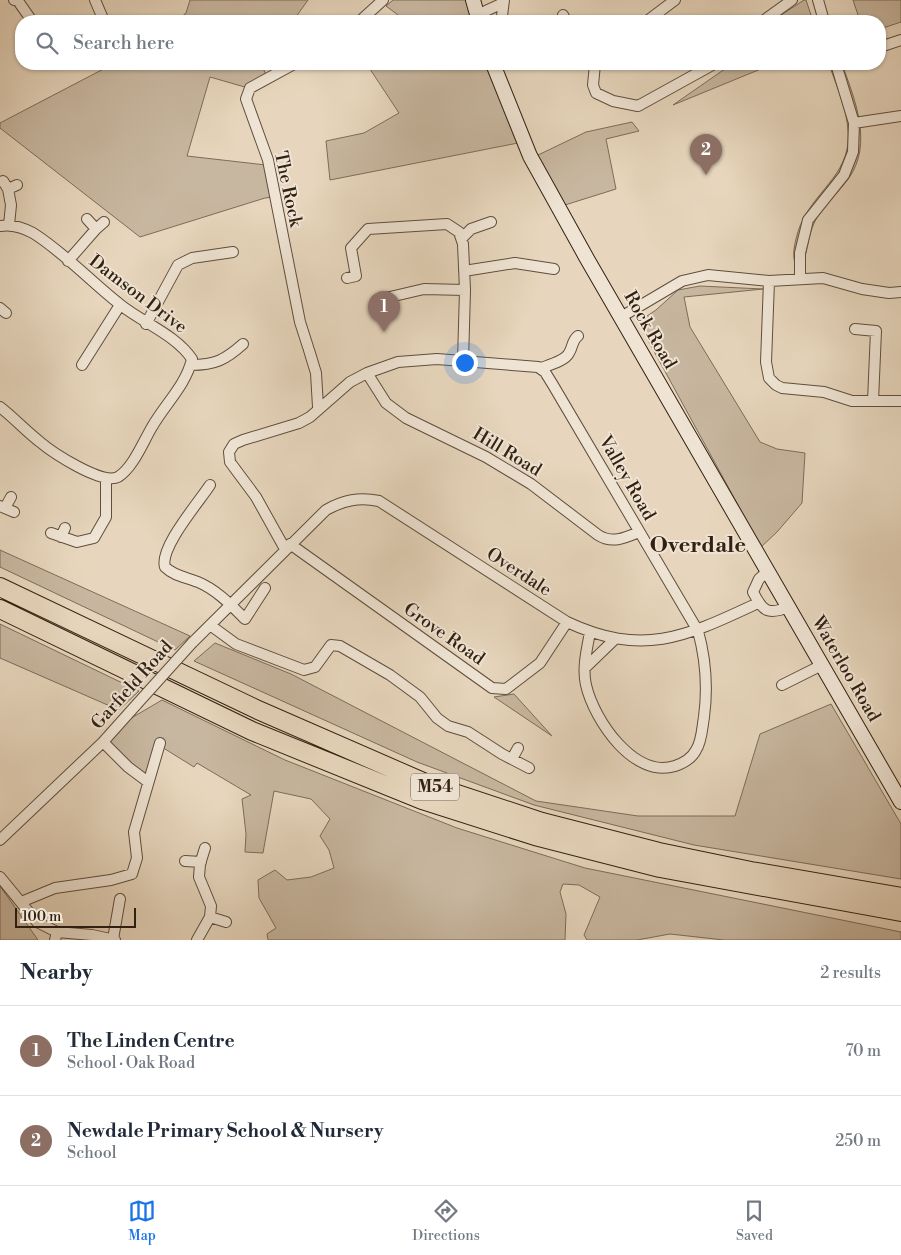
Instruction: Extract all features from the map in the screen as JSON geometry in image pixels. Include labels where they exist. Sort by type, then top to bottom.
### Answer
[{"type":"highway","name":"M54","points":[[0,587],[258,710],[430,785],[542,822],[658,852],[751,871],[901,897]]},
{"type":"highway","name":"M54","points":[[0,609],[252,731],[422,800],[535,836],[660,868],[901,912]]},
{"type":"street","points":[[14,0],[18,1],[28,15]]},
{"type":"street","points":[[95,0],[101,15]]},
{"type":"street","points":[[367,15],[383,0]]},
{"type":"street","points":[[473,0],[477,15]]},
{"type":"street","points":[[655,15],[676,0]]},
{"type":"street","points":[[771,15],[792,0]]},
{"type":"street","points":[[818,0],[822,15]]},
{"type":"street","points":[[483,15],[504,1]]},
{"type":"street","points":[[502,15],[504,1]]},
{"type":"street","points":[[886,44],[901,40]]},
{"type":"street","name":"The Rock","points":[[283,70],[250,88],[246,99],[268,160],[300,322],[316,373],[318,407]]},
{"type":"street","name":"Rock Road","points":[[495,70],[530,156],[789,607]]},
{"type":"street","points":[[594,70],[593,85],[596,93],[613,101],[638,106],[703,70]]},
{"type":"street","points":[[800,278],[800,253],[808,220],[848,166],[853,152],[854,123],[838,70]]},
{"type":"street","points":[[854,123],[901,116]]},
{"type":"street","points":[[5,225],[11,205],[10,185]]},
{"type":"street","points":[[68,261],[100,225],[87,219]]},
{"type":"street","points":[[462,238],[471,229],[490,222]]},
{"type":"street","points":[[347,278],[356,276],[351,248],[368,229],[447,224],[459,232],[462,238],[465,290],[463,361]]},
{"type":"street","name":"Damson Drive","points":[[5,225],[33,234],[120,305],[146,324],[176,341],[192,359],[191,365]]},
{"type":"street","points":[[146,324],[178,265],[192,258],[233,252]]},
{"type":"street","points":[[464,271],[515,263],[554,269]]},
{"type":"street","points":[[621,317],[682,280],[708,274],[769,281],[822,278],[862,289],[889,293],[901,292]]},
{"type":"street","points":[[769,281],[766,362],[767,372],[772,382],[782,388],[818,391],[852,400],[901,401]]},
{"type":"street","points":[[377,300],[424,289],[465,290]]},
{"type":"street","points":[[82,365],[120,305]]},
{"type":"street","points":[[855,329],[876,331],[874,401]]},
{"type":"street","points":[[288,547],[256,497],[230,462],[229,452],[233,446],[243,440],[299,423],[310,417],[318,407],[343,387],[367,373],[392,364],[414,360],[463,361],[541,368],[566,358],[574,340],[578,336]]},
{"type":"street","points":[[1,409],[41,443],[97,477],[106,479],[118,477],[128,468],[161,411],[189,374],[191,365],[207,365],[227,358],[243,344]]},
{"type":"street","name":"Valley Road","points":[[541,368],[554,385],[698,631]]},
{"type":"street","name":"Hill Road","points":[[367,373],[386,403],[406,418],[486,457],[531,484],[598,536],[604,539],[618,540],[639,532]]},
{"type":"street","points":[[51,533],[63,533],[77,542],[94,538],[106,517],[106,479]]},
{"type":"street","points":[[210,485],[168,546],[164,564],[174,574],[207,587],[230,604],[245,620],[265,588]]},
{"type":"street","points":[[6,509],[11,497]]},
{"type":"street","name":"Overdale","points":[[288,547],[326,510],[338,503],[365,498],[379,501],[567,622],[590,632],[616,639],[656,641],[698,631],[758,603]]},
{"type":"street","name":"Garfield Road","points":[[0,840],[103,742],[210,625],[288,547]]},
{"type":"street","name":"Grove Road","points":[[288,547],[492,688],[506,689],[540,663],[567,622]]},
{"type":"street","points":[[768,571],[759,579],[753,592],[758,603],[764,610],[775,612],[789,607]]},
{"type":"street","name":"Waterloo Road","points":[[789,607],[901,802]]},
{"type":"street","points":[[210,625],[236,644],[304,670],[315,667],[331,645],[340,646],[386,673],[420,697],[437,718],[448,726],[468,732],[512,760],[529,768]]},
{"type":"street","points":[[590,632],[585,668],[586,685],[598,717],[626,751],[653,768],[668,768],[689,759],[697,750],[707,697],[704,651],[698,631]]},
{"type":"street","points":[[585,668],[616,639]]},
{"type":"street","points":[[782,685],[822,665]]},
{"type":"street","points":[[103,742],[128,767],[148,782]]},
{"type":"street","points":[[21,902],[55,888],[111,880],[132,874],[137,858],[134,832],[160,743]]},
{"type":"street","points":[[512,760],[518,748]]},
{"type":"street","points":[[197,940],[210,917],[211,906],[200,883],[200,862],[205,848]]},
{"type":"street","points":[[185,861],[200,862]]},
{"type":"street","points":[[0,877],[36,922],[56,936],[114,940],[120,899]]},
{"type":"street","points":[[210,917],[226,922]]},
{"type":"shaded area","points":[[190,0],[308,0],[297,15],[184,15]]},
{"type":"shaded area","points":[[393,0],[467,0],[471,15],[398,15],[386,6]]},
{"type":"shaded area","points":[[806,0],[811,15],[781,15]]},
{"type":"shaded area","points":[[853,0],[901,0],[901,22],[886,27],[886,15],[858,15]]},
{"type":"shaded area","points":[[102,70],[264,70],[269,81],[255,90],[210,77],[187,156],[266,165],[274,197],[265,198],[140,237],[0,128],[0,123]]},
{"type":"shaded area","points":[[371,70],[491,70],[518,143],[330,180],[326,141],[364,133],[399,113]]},
{"type":"shaded area","points":[[723,70],[758,70],[673,105]]},
{"type":"shaded area","points":[[831,70],[844,70],[859,121],[860,150],[856,165],[849,178],[815,221],[799,272],[794,260],[794,252],[801,224],[816,200],[833,179],[845,156],[848,132],[839,92]]},
{"type":"shaded area","points":[[632,122],[639,131],[606,139],[616,189],[565,205],[536,156],[586,132]]},
{"type":"shaded area","points":[[700,286],[763,289],[684,297],[690,327],[760,442],[777,449],[805,453],[802,503],[761,547],[638,322],[656,310],[678,290]]},
{"type":"shaded area","points":[[0,550],[190,636],[175,650],[0,567]]},
{"type":"shaded area","points":[[0,624],[139,691],[119,710],[0,658]]},
{"type":"shaded area","points":[[215,643],[291,674],[536,801],[638,816],[735,816],[760,734],[831,704],[901,824],[901,879],[694,845],[534,805],[417,762],[194,661]]},
{"type":"shaded area","points":[[514,694],[552,736],[494,697]]},
{"type":"shaded area","points":[[162,700],[285,760],[457,828],[585,868],[901,932],[901,940],[724,940],[670,934],[637,940],[587,940],[584,935],[600,897],[579,885],[563,884],[560,892],[566,914],[565,940],[268,940],[267,934],[276,928],[259,898],[258,880],[275,870],[287,880],[311,877],[334,868],[329,850],[320,836],[330,819],[311,799],[274,791],[263,853],[245,852],[246,834],[242,799],[251,795],[197,763],[194,767],[157,744],[147,773],[142,774],[109,741],[133,717]]},
{"type":"shaded area","points":[[0,886],[38,940],[0,940]]},
{"type":"place","name":"Newdale Primary School & Nursery","points":[[706,175]]},
{"type":"place","name":"The Linden Centre","points":[[384,332]]},
{"type":"district","name":"Overdale","points":[[698,545]]}]
